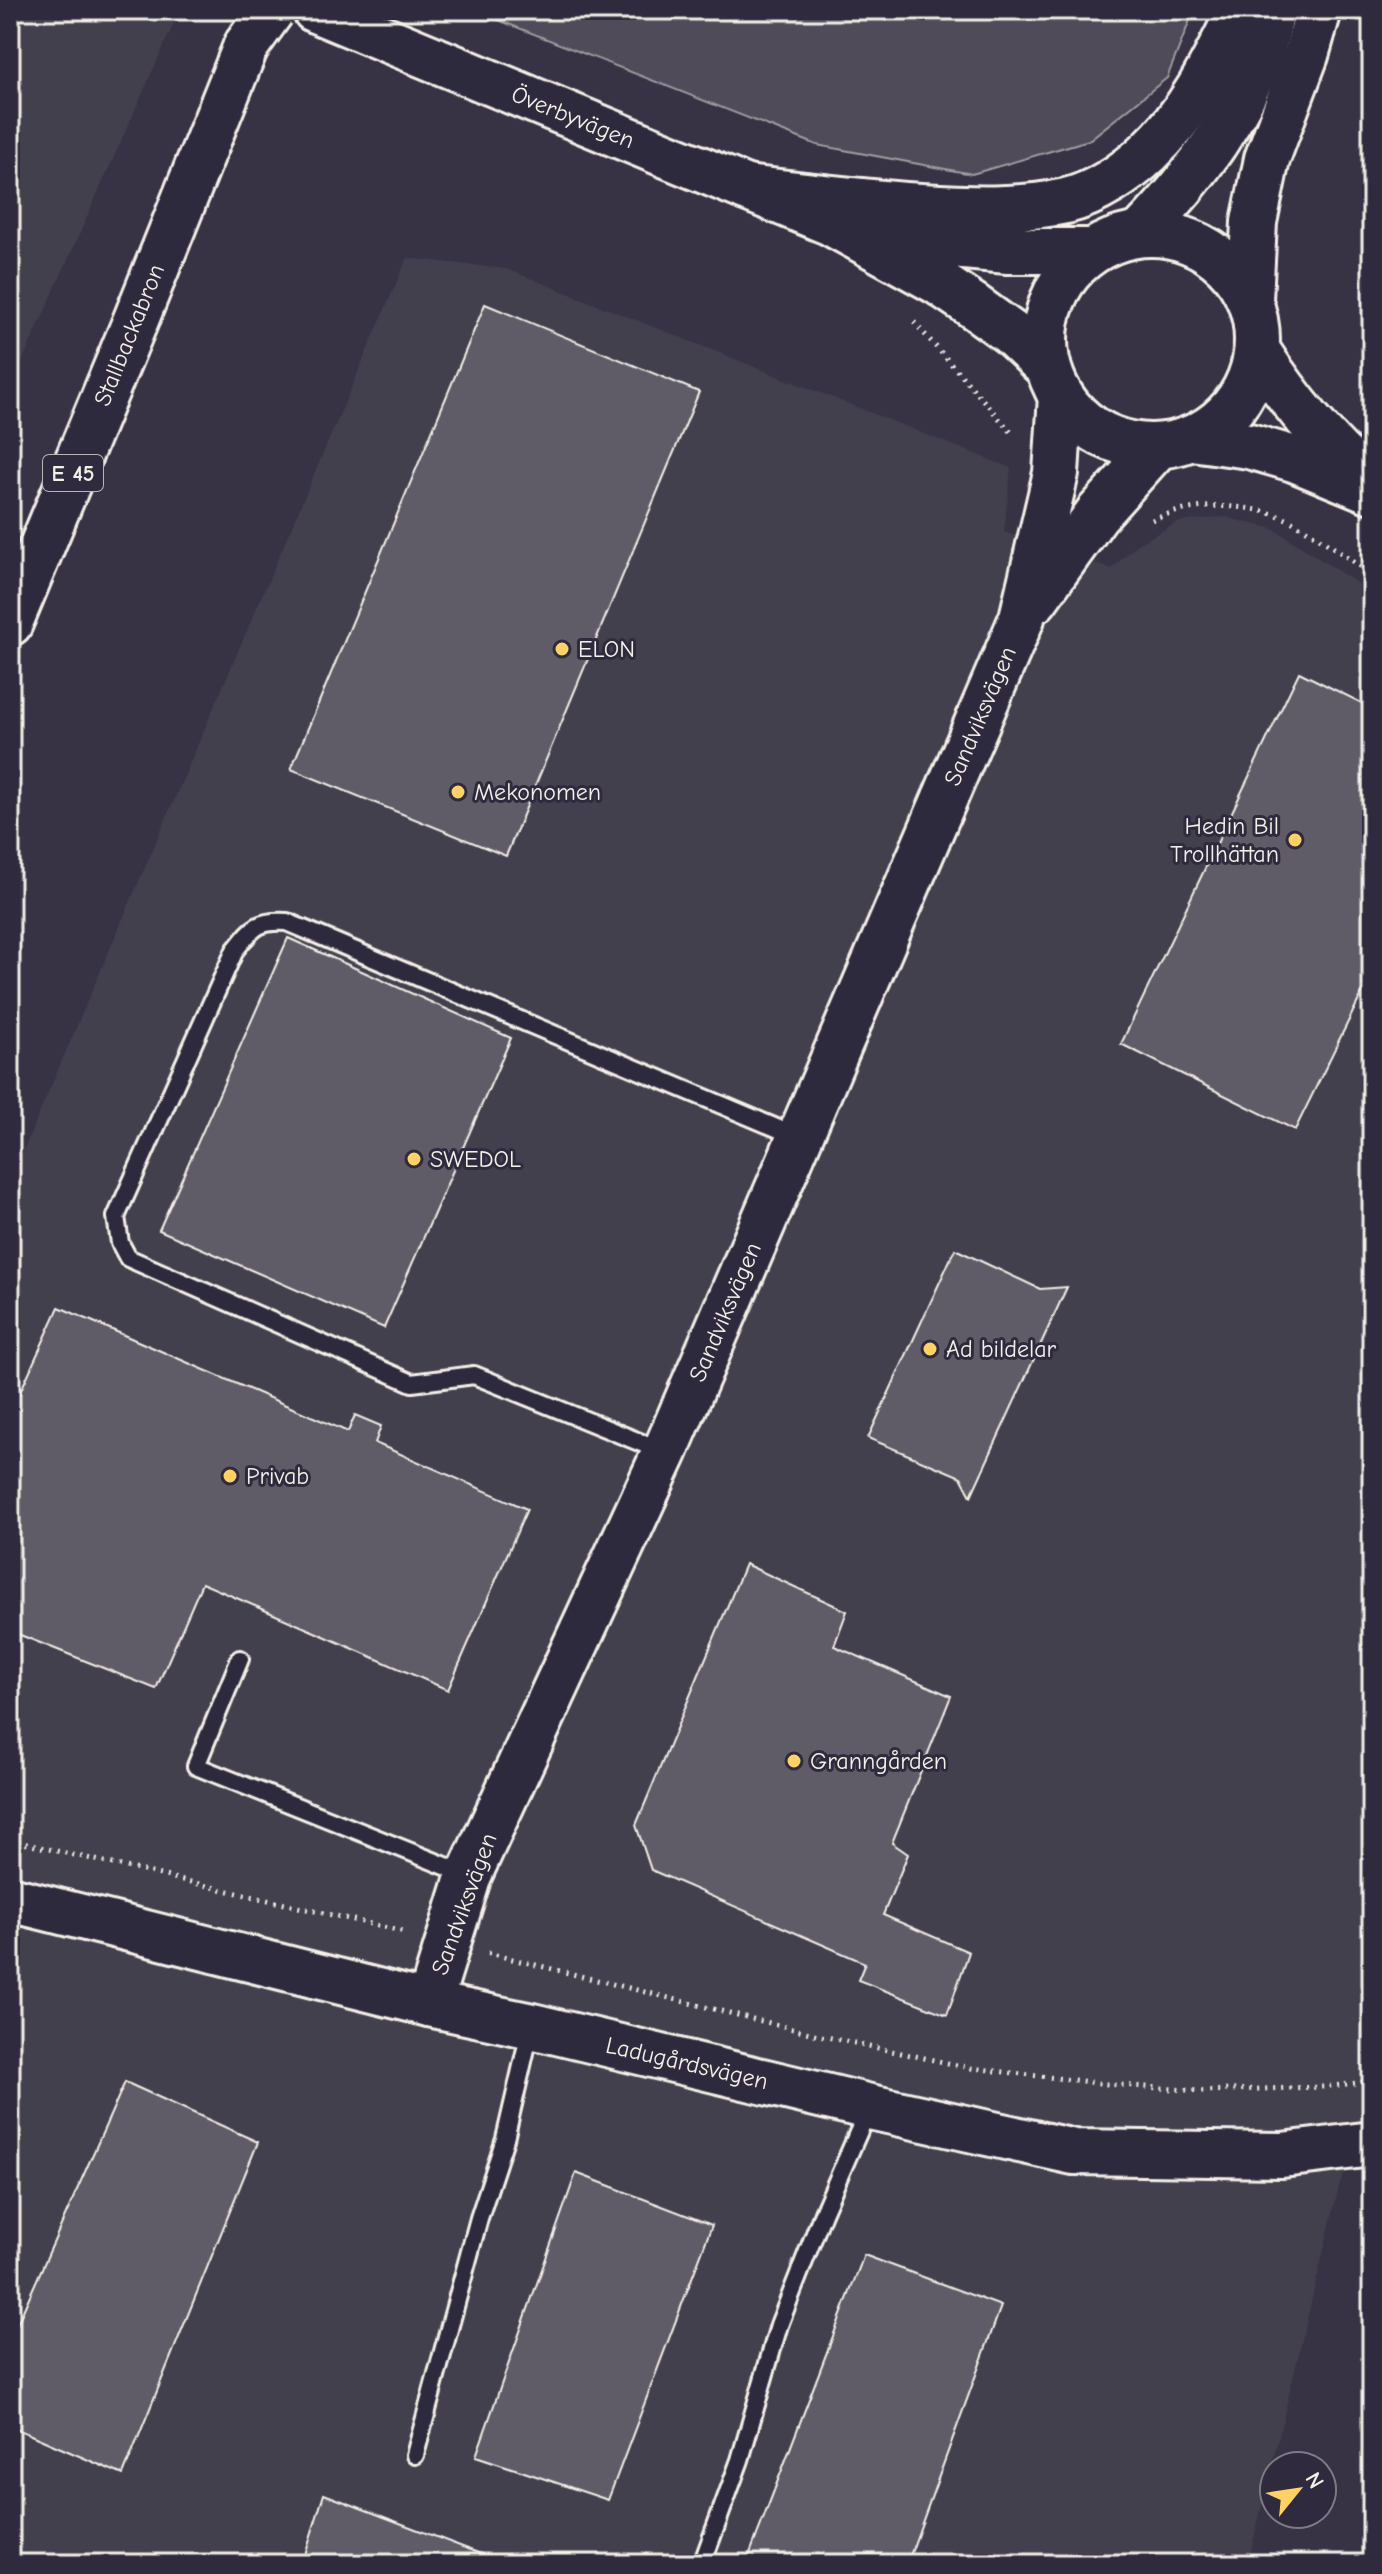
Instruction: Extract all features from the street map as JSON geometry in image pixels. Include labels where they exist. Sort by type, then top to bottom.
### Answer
[{"type":"main road","name":"Stallbackabron","points":[[10,623],[135,322],[244,21],[272,10]]},
{"type":"main road","name":"Överbyvägen","points":[[315,10],[831,223],[938,282],[975,307],[1011,333],[1054,382]]},
{"type":"main road","points":[[746,188],[861,202],[951,208],[1021,208],[1069,200],[1113,180],[1148,153],[1174,126],[1209,74],[1240,10]]},
{"type":"main road","points":[[1141,233],[1181,190],[1220,135],[1249,81],[1269,30],[1272,10]]},
{"type":"main road","points":[[1250,300],[1254,222],[1267,159],[1306,55],[1319,10]]},
{"type":"main road","name":"Överbyvägen","points":[[831,223],[942,245],[1008,251],[1092,251]]},
{"type":"main road","points":[[1175,442],[1217,423],[1237,403],[1247,386],[1257,350],[1256,325],[1250,300],[1241,283],[1215,254],[1179,237],[1141,233],[1107,242],[1092,251],[1067,274],[1051,302],[1044,335],[1054,382],[1082,421],[1095,431],[1126,443],[1249,446],[1294,459],[1372,491]]},
{"type":"main road","points":[[1257,350],[1280,386],[1314,427],[1372,483]]},
{"type":"main road","name":"Sandviksvägen","points":[[429,2004],[469,1875],[665,1452],[1022,618],[1056,473],[1054,382]]},
{"type":"main road","name":"Sandviksvägen","points":[[1022,618],[1097,514],[1175,442]]},
{"type":"main road","name":"Ladugårdsvägen","points":[[10,1899],[429,2004],[1074,2152],[1282,2155],[1372,2144]]},
{"type":"lane","points":[[665,1452],[474,1375],[412,1383],[128,1258],[120,1243],[116,1217],[235,950],[252,930],[267,920],[287,922],[800,1138]]},
{"type":"lane","points":[[240,1659],[196,1766],[469,1875]]},
{"type":"lane","points":[[415,2455],[479,2218],[505,2139],[532,2026]]},
{"type":"lane","points":[[702,2564],[740,2460],[779,2325],[823,2213],[870,2107]]},
{"type":"path","points":[[201,10],[244,21]]},
{"type":"path","points":[[908,316],[1008,426],[1019,443]]},
{"type":"path","points":[[1145,523],[1157,517],[1200,507],[1243,509],[1282,517],[1372,575]]},
{"type":"path","points":[[10,1840],[448,1943],[822,2036],[971,2068],[1200,2091],[1324,2087],[1372,2081]]},
{"type":"shaded area","points":[[10,10],[152,10],[176,19],[10,389]]},
{"type":"shaded area","points":[[473,10],[1194,10],[1167,78],[1089,140],[972,174],[817,145]]},
{"type":"shaded area","points":[[407,258],[507,269],[1011,468],[1004,532],[1112,569],[1137,544],[1179,522],[1225,517],[1274,529],[1372,593],[1372,2110],[1339,2187],[1276,2450],[1258,2450],[1258,2523],[1248,2564],[10,2564],[10,1181]]},
{"type":"building","points":[[485,304],[699,392],[506,856],[291,769]]},
{"type":"building","name":"Hedin Bil Trollhättan","points":[[1299,672],[1372,708],[1372,973],[1295,1130],[1121,1044]]},
{"type":"building","points":[[288,938],[511,1038],[384,1328],[159,1230]]},
{"type":"building","points":[[955,1249],[1040,1289],[1067,1287],[971,1496],[961,1477],[868,1438]]},
{"type":"building","name":"Privab","points":[[59,1307],[348,1432],[355,1415],[381,1426],[375,1443],[527,1509],[448,1690],[202,1583],[156,1689],[10,1631],[10,1414]]},
{"type":"building","name":"Granngården","points":[[745,1564],[847,1611],[834,1646],[951,1696],[892,1843],[908,1854],[883,1915],[969,1952],[947,2015],[858,1980],[865,1963],[651,1870],[636,1825]]},
{"type":"building","points":[[125,2082],[258,2142],[123,2475],[10,2426],[10,2340]]},
{"type":"building","points":[[576,2173],[712,2225],[608,2500],[476,2456]]},
{"type":"building","points":[[864,2255],[1001,2306],[907,2564],[746,2564]]},
{"type":"building","points":[[324,2494],[507,2564],[302,2564]]},
{"type":"place","name":"ELON","points":[[562,649]]},
{"type":"place","name":"Mekonomen","points":[[458,792]]},
{"type":"place","name":"Hedin Bil Trollhättan","points":[[1295,840]]},
{"type":"place","name":"SWEDOL","points":[[414,1159]]},
{"type":"place","name":"Ad bildelar","points":[[930,1349]]},
{"type":"place","name":"Privab","points":[[230,1476]]},
{"type":"place","name":"Granngården","points":[[794,1761]]}]
